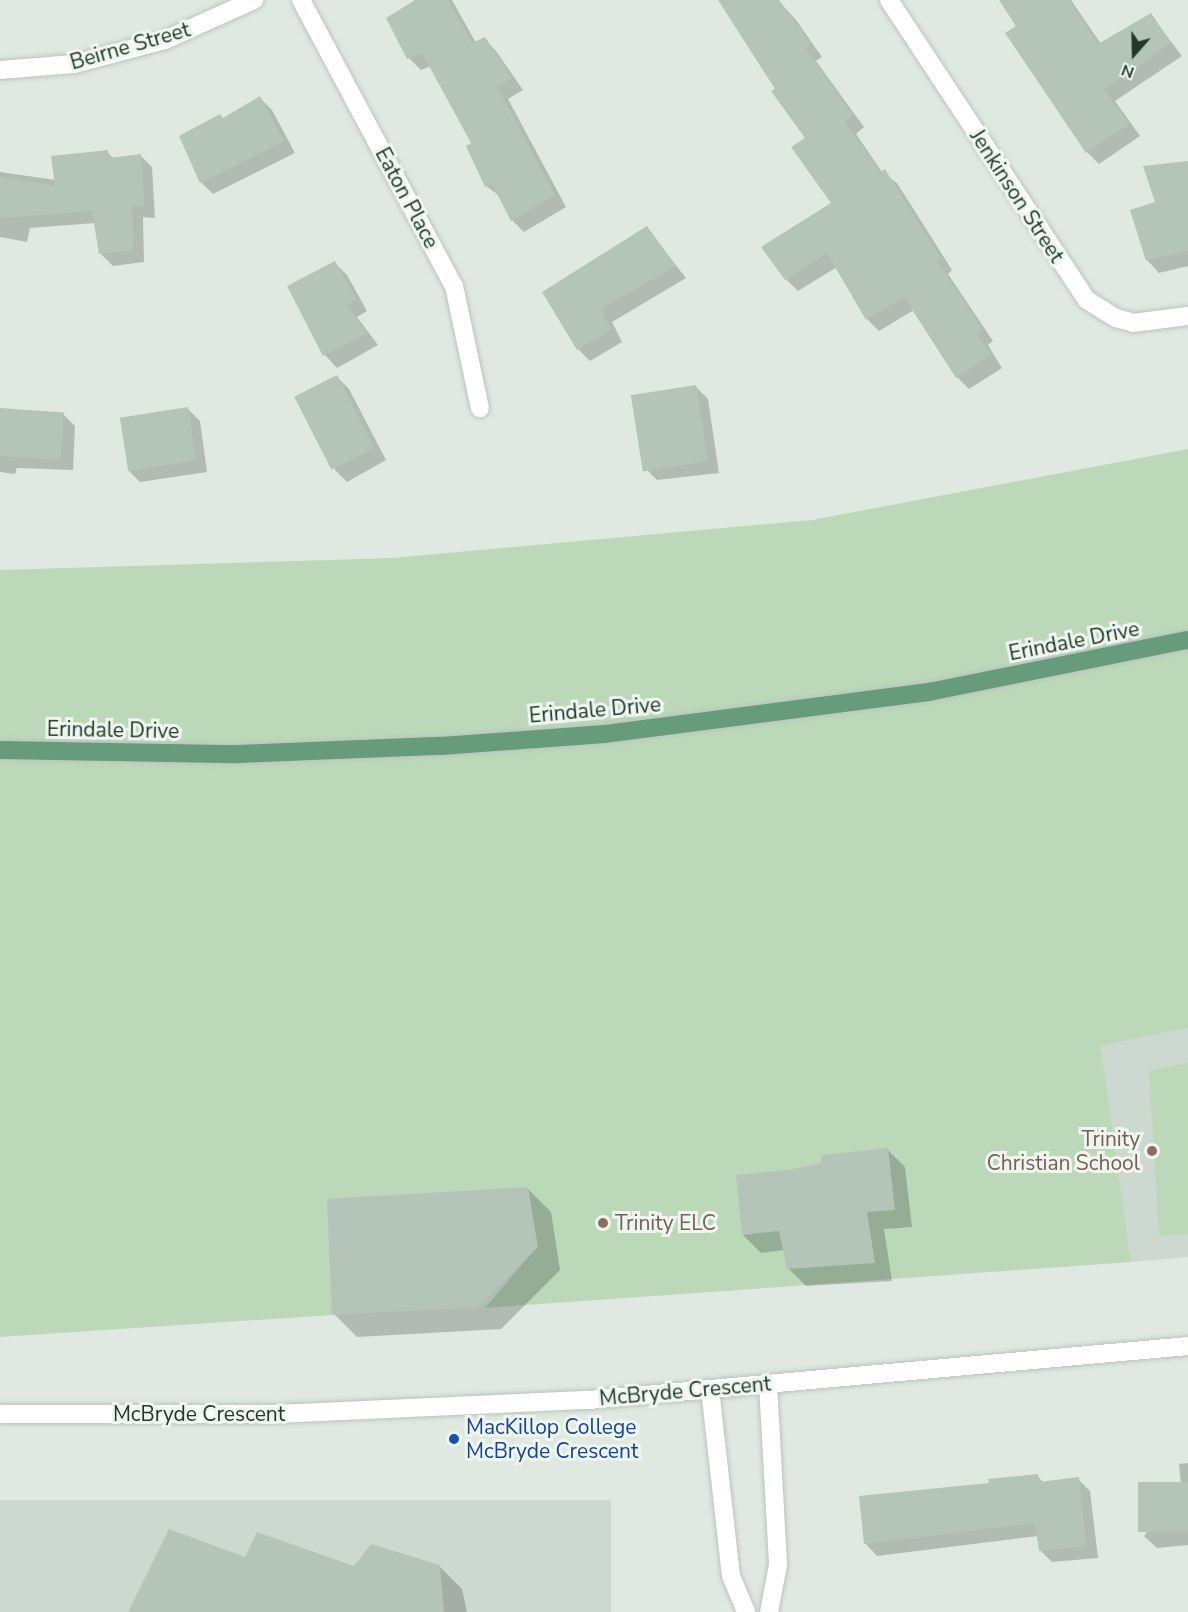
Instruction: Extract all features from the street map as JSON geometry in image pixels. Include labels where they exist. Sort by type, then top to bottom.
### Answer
[{"type":"main road","name":"Erindale Drive","points":[[0,750],[238,754],[441,746],[605,734],[929,692],[1188,640]]},
{"type":"street","name":"Beirne Street","points":[[0,70],[74,64],[165,40],[254,0]]},
{"type":"street","name":"Eaton Place","points":[[301,0],[453,286],[480,408]]},
{"type":"street","name":"Jenkinson Street","points":[[889,0],[1087,300],[1116,318],[1133,323],[1188,316]]},
{"type":"street","name":"McBryde Crescent","points":[[0,1414],[276,1414],[589,1400],[1188,1346]]},
{"type":"street","points":[[768,1384],[778,1566],[769,1612]]},
{"type":"street","points":[[710,1389],[731,1576],[746,1612]]},
{"type":"shaded area","name":"Trinity Christian School","points":[[1188,1028],[1188,1257],[1131,1262],[1101,1046]]},
{"type":"shaded area","points":[[0,1500],[611,1500],[611,1612],[0,1612]]},
{"type":"green space","points":[[1188,449],[1188,1028],[1101,1046],[1131,1262],[485,1308],[530,1255],[332,1315],[0,1337],[0,570],[392,558],[812,520]]},
{"type":"green space","points":[[1188,1063],[1188,1234],[1159,1236],[1149,1071]]},
{"type":"building","points":[[415,0],[448,0],[472,43],[485,37],[512,78],[497,87],[555,195],[511,221],[492,184],[485,187],[466,146],[471,143],[422,53],[407,59],[386,18]]},
{"type":"building","points":[[718,0],[779,0],[811,44],[805,48],[853,115],[845,121],[880,172],[885,169],[941,258],[937,261],[982,328],[977,333],[991,355],[956,378],[904,297],[866,320],[827,253],[785,280],[761,247],[831,203],[791,147],[805,138],[771,91],[775,89]]},
{"type":"building","points":[[999,0],[1069,0],[1098,44],[1151,13],[1171,43],[1104,89],[1129,124],[1086,153],[1005,33],[1016,26]]},
{"type":"building","points":[[260,96],[284,141],[200,183],[179,136],[220,114],[223,118]]},
{"type":"building","points":[[108,150],[109,158],[141,154],[144,206],[132,206],[133,250],[99,254],[92,211],[0,218],[0,177],[55,186],[51,156]]},
{"type":"building","points":[[1188,161],[1188,251],[1146,261],[1130,210],[1155,202],[1143,166]]},
{"type":"building","points":[[647,226],[676,266],[601,309],[611,330],[577,350],[542,292]]},
{"type":"building","points":[[335,261],[356,299],[347,305],[367,333],[323,356],[287,286]]},
{"type":"building","points":[[337,375],[374,448],[331,470],[294,397]]},
{"type":"building","points":[[696,385],[708,461],[643,471],[631,395]]},
{"type":"building","points":[[188,407],[196,460],[128,471],[120,418]]},
{"type":"building","points":[[0,408],[64,412],[60,460],[0,456]]},
{"type":"building","name":"Trinity ELC","points":[[888,1148],[895,1210],[867,1212],[875,1263],[787,1269],[779,1231],[742,1235],[736,1175],[788,1170],[821,1163],[821,1155]]},
{"type":"building","points":[[528,1187],[538,1247],[478,1307],[332,1315],[327,1199]]},
{"type":"building","points":[[1038,1474],[1039,1482],[1079,1477],[1086,1546],[1039,1551],[1035,1523],[864,1544],[859,1496],[989,1483],[988,1479]]},
{"type":"building","points":[[1138,1482],[1188,1482],[1188,1532],[1138,1532]]},
{"type":"building","points":[[169,1529],[245,1557],[257,1532],[354,1566],[371,1544],[440,1565],[444,1612],[128,1612]]},
{"type":"place","name":"Trinity Christian School","points":[[1152,1151]]},
{"type":"place","name":"Trinity ELC","points":[[603,1223]]},
{"type":"place","name":"MacKillop College McBryde Crescent","points":[[454,1439]]}]
